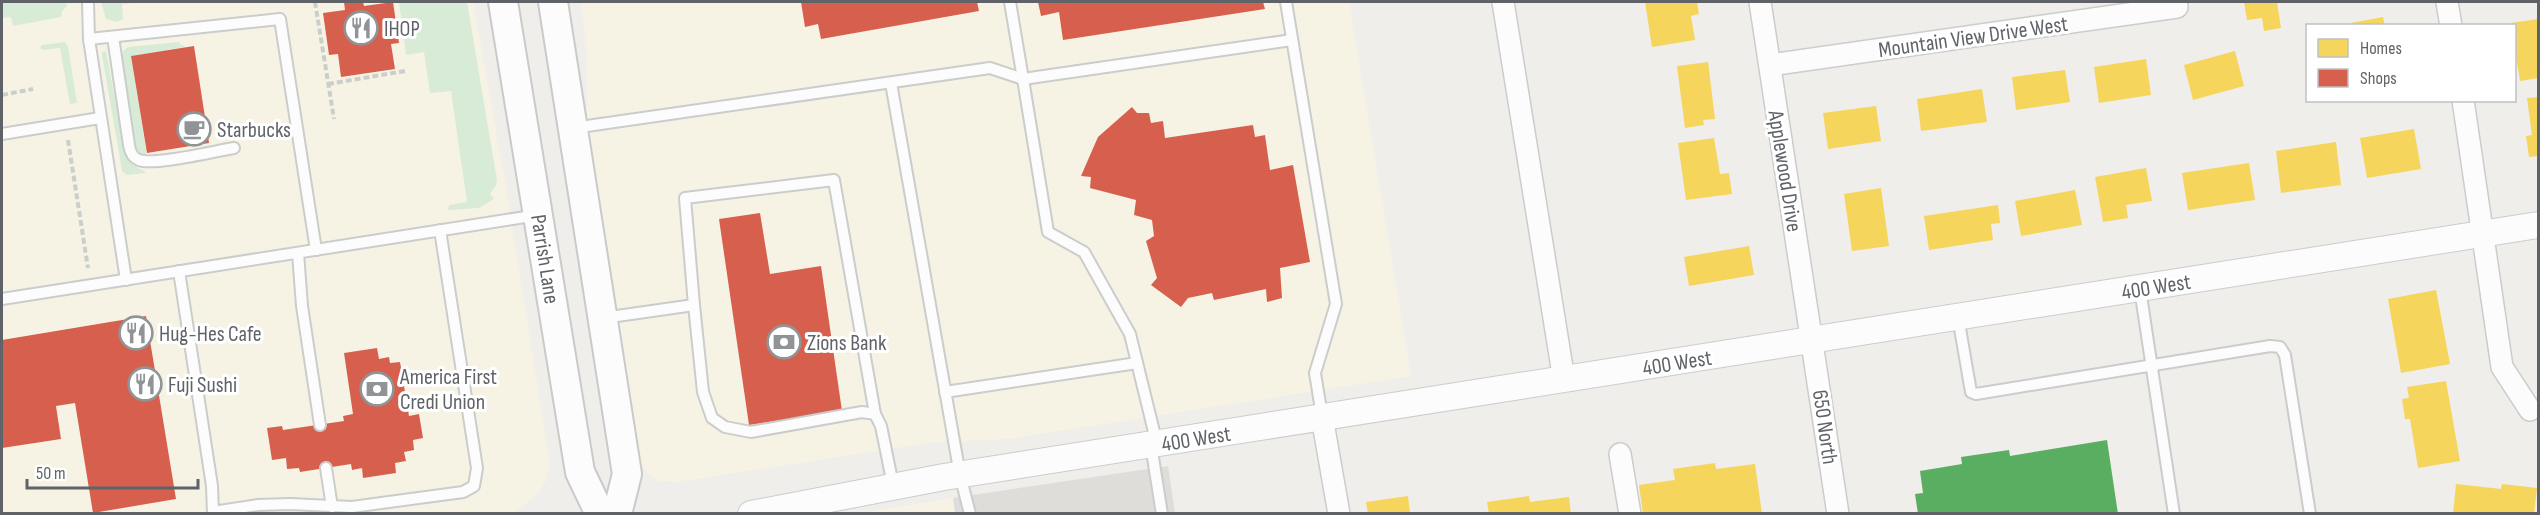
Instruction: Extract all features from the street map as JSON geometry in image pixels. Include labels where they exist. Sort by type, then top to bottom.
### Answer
[{"type":"main road","name":"Parrish Lane","points":[[503,2],[580,471],[600,513]]},
{"type":"main road","name":"Parrish Lane","points":[[553,2],[627,474],[617,513]]},
{"type":"street","points":[[1503,2],[1564,380]]},
{"type":"street","name":"Applewood Drive","points":[[1760,2],[1813,340]]},
{"type":"street","points":[[2447,2],[2451,24]]},
{"type":"street","name":"Mountain View Drive West","points":[[1770,65],[2176,4]]},
{"type":"street","points":[[2463,102],[2502,367],[2530,410]]},
{"type":"street","name":"400 West","points":[[751,513],[816,507],[893,485],[2538,225]]},
{"type":"street","name":"650 North","points":[[1813,340],[1838,513]]},
{"type":"street","points":[[1322,417],[1338,513]]},
{"type":"street","points":[[1620,454],[1630,513]]},
{"type":"lane","points":[[88,2],[89,39],[126,280]]},
{"type":"lane","points":[[1010,2],[1048,232],[1084,252],[1130,334],[1154,445],[1162,513]]},
{"type":"lane","points":[[1286,2],[1336,304],[1315,373],[1322,417]]},
{"type":"lane","points":[[89,39],[280,19],[316,250]]},
{"type":"lane","points":[[113,37],[129,145],[135,158],[151,162],[234,148]]},
{"type":"lane","points":[[573,128],[990,68],[1023,79],[1292,40]]},
{"type":"lane","points":[[891,83],[960,475],[970,513]]},
{"type":"lane","points":[[2,134],[100,118]]},
{"type":"lane","points":[[874,414],[862,412],[751,432],[725,427],[711,418],[703,392],[684,198],[834,180],[874,414],[882,426],[893,485]]},
{"type":"lane","points":[[2,299],[538,215]]},
{"type":"lane","points":[[179,272],[212,486],[213,513],[268,505],[332,507],[372,505],[463,492],[474,486],[477,480],[477,468],[440,230]]},
{"type":"lane","points":[[298,253],[302,306],[320,425]]},
{"type":"lane","points":[[2140,288],[2174,513]]},
{"type":"lane","points":[[603,318],[694,305]]},
{"type":"lane","points":[[1958,317],[1971,392],[1976,394],[2270,346],[2280,347],[2285,355],[2310,513]]},
{"type":"lane","points":[[945,392],[1137,363]]},
{"type":"lane","points":[[326,468],[332,507]]},
{"type":"path","points":[[315,2],[334,119]]},
{"type":"path","points":[[328,84],[405,71]]},
{"type":"path","points":[[2,95],[33,89]]},
{"type":"path","points":[[67,136],[88,268]]},
{"type":"shaded area","points":[[2,2],[473,2],[504,176],[550,462],[546,480],[539,493],[512,514],[2,513]]},
{"type":"shaded area","points":[[581,2],[1349,2],[1411,376],[1008,439],[935,442],[676,482],[658,481],[644,469],[638,455],[587,133],[587,55]]},
{"type":"shaded area","points":[[1168,466],[1175,513],[955,513],[953,498]]},
{"type":"shaded area","points":[[953,498],[955,513],[853,514]]},
{"type":"green space","points":[[2,2],[66,2],[67,6],[62,11],[61,17],[13,26],[11,17],[2,18]]},
{"type":"green space","points":[[101,2],[154,2],[122,4],[123,19],[117,22],[106,19]]},
{"type":"green space","points":[[399,2],[467,2],[497,180],[490,194],[494,199],[479,208],[448,210],[449,205],[467,202],[451,91],[430,93],[424,52],[406,55]]},
{"type":"green space","points":[[65,42],[68,47],[77,103],[70,104],[60,48],[43,50],[40,48],[42,45]]},
{"type":"green space","points":[[178,42],[185,47],[131,56],[147,156],[142,156],[136,148],[121,58],[123,51],[128,47]]},
{"type":"green space","points":[[106,51],[125,154],[133,165],[147,173],[127,175],[122,171],[102,55],[102,52]]},
{"type":"building: Homes","points":[[1645,2],[1697,2],[1699,14],[1691,16],[1695,40],[1652,47]]},
{"type":"building: Homes","points":[[2244,2],[2277,2],[2281,28],[2264,31],[2262,18],[2247,20]]},
{"type":"building: Homes","points":[[2383,17],[2385,24],[2351,24]]},
{"type":"building: Homes","points":[[2538,19],[2538,78],[2520,81],[2516,56],[2516,24],[2511,23]]},
{"type":"building: Homes","points":[[2235,51],[2244,86],[2193,100],[2184,65]]},
{"type":"building: Homes","points":[[2146,59],[2151,95],[2099,103],[2094,67]]},
{"type":"building: Homes","points":[[1708,62],[1715,119],[1703,120],[1704,125],[1685,128],[1677,66]]},
{"type":"building: Homes","points":[[2065,70],[2070,102],[2016,110],[2012,77]]},
{"type":"building: Homes","points":[[1982,89],[1987,122],[1921,131],[1917,99]]},
{"type":"building: Homes","points":[[2538,97],[2538,156],[2529,157],[2526,136],[2532,135],[2527,98]]},
{"type":"building: Homes","points":[[1876,106],[1881,141],[1828,149],[1823,113]]},
{"type":"building: Homes","points":[[2414,129],[2421,169],[2367,178],[2360,138]]},
{"type":"building: Homes","points":[[1714,138],[1720,174],[1729,173],[1732,194],[1686,200],[1678,143]]},
{"type":"building: Homes","points":[[2336,142],[2341,185],[2281,193],[2276,151]]},
{"type":"building: Homes","points":[[2249,163],[2255,200],[2188,210],[2182,173]]},
{"type":"building: Homes","points":[[2146,168],[2152,201],[2126,205],[2128,218],[2103,222],[2095,177]]},
{"type":"building: Homes","points":[[1881,188],[1889,246],[1852,251],[1844,194]]},
{"type":"building: Homes","points":[[2075,190],[2082,225],[2021,236],[2015,201]]},
{"type":"building: Homes","points":[[1998,205],[2000,223],[1991,224],[1993,240],[1929,250],[1924,216]]},
{"type":"building: Homes","points":[[1749,246],[1754,275],[1689,286],[1684,257]]},
{"type":"building: Homes","points":[[2436,290],[2450,364],[2401,373],[2388,299]]},
{"type":"building: Homes","points":[[2446,381],[2460,461],[2418,468],[2410,419],[2405,419],[2402,399],[2409,398],[2407,387]]},
{"type":"building: Homes","points":[[1715,463],[1716,469],[1755,464],[1762,514],[1643,514],[1639,485],[1675,480],[1673,469]]},
{"type":"building: Homes","points":[[2456,484],[2501,489],[2502,484],[2537,488],[2534,514],[2453,514]]},
{"type":"building: Homes","points":[[1408,496],[1410,514],[1368,514],[1366,502]]},
{"type":"building: Homes","points":[[1529,496],[1530,502],[1569,497],[1571,514],[1489,514],[1487,502]]},
{"type":"building: Shops","name":"IHOP","points":[[344,2],[363,2],[364,6],[393,2],[399,43],[391,44],[395,69],[341,77],[338,54],[329,55],[323,13],[345,10]]},
{"type":"building: Shops","points":[[801,2],[977,2],[979,11],[821,39],[818,24],[805,27]]},
{"type":"building: Shops","points":[[1038,2],[1263,2],[1265,9],[1063,40],[1059,12],[1041,16]]},
{"type":"building: Shops","points":[[194,46],[209,143],[147,153],[131,56]]},
{"type":"building: Shops","points":[[1132,107],[1137,113],[1149,113],[1151,123],[1163,121],[1165,138],[1253,125],[1255,137],[1265,135],[1270,170],[1293,165],[1310,262],[1280,268],[1282,298],[1267,302],[1266,289],[1214,300],[1212,293],[1188,298],[1181,307],[1151,285],[1157,278],[1146,241],[1154,236],[1152,220],[1134,215],[1136,200],[1090,188],[1091,177],[1081,176],[1098,137]]},
{"type":"building: Shops","name":"Zions Bank","points":[[760,213],[770,274],[821,266],[842,411],[749,425],[719,219]]},
{"type":"building: Shops","points":[[146,316],[176,499],[93,513],[75,403],[56,406],[61,439],[2,448],[2,340]]},
{"type":"building: Shops","name":"America First Credi Union","points":[[377,348],[379,359],[389,357],[390,363],[400,362],[409,416],[419,414],[423,438],[413,440],[414,450],[404,452],[406,461],[395,463],[396,473],[363,478],[362,468],[352,470],[351,464],[300,472],[299,468],[287,469],[286,458],[272,460],[267,428],[282,426],[283,430],[344,421],[343,416],[353,414],[344,353]]},
{"type":"building: Public","points":[[2107,440],[2118,514],[1918,514],[1915,494],[1923,493],[1920,471],[1962,464],[1961,457],[2009,450],[2010,456]]},
{"type":"place","name":"IHOP","points":[[361,28]]},
{"type":"place","name":"Starbucks","points":[[194,129]]},
{"type":"place","name":"Hug-Hes Cafe","points":[[136,333]]},
{"type":"place","name":"Zions Bank","points":[[784,342]]},
{"type":"place","name":"Fuji Sushi","points":[[145,384]]},
{"type":"place","name":"America First Credi Union","points":[[377,389]]}]
